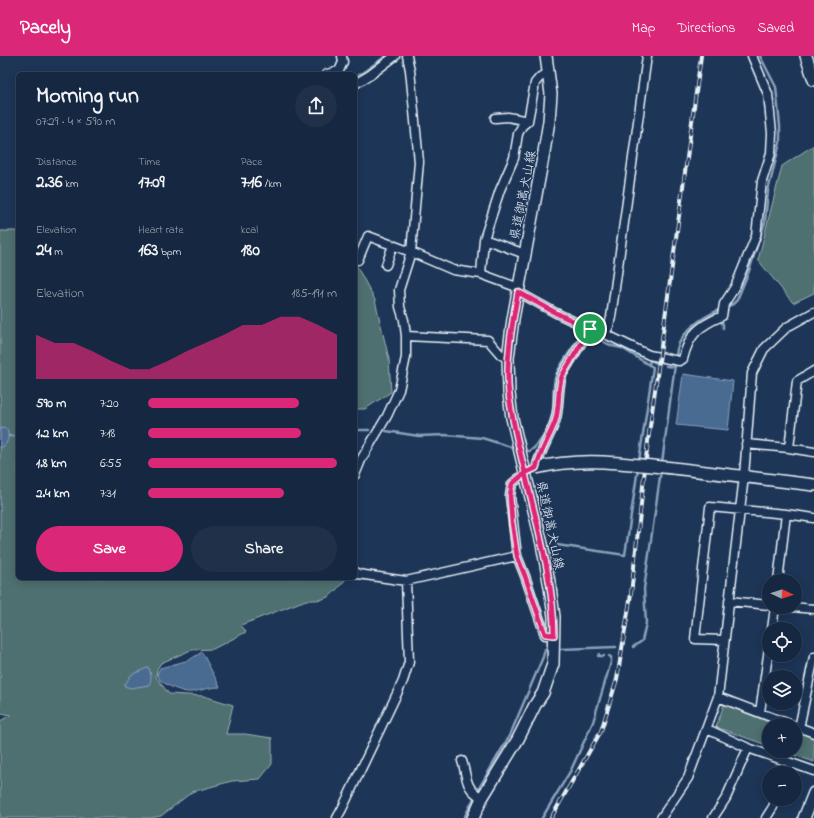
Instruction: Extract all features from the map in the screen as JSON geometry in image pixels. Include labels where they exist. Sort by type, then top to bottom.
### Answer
[{"type":"main road","name":"県道御嵩犬山線","points":[[473,818],[479,796],[518,739],[535,705],[543,693],[553,664],[554,617],[543,551],[512,418],[509,393],[508,358],[518,290],[549,121],[551,94],[546,56]]},
{"type":"main road","points":[[806,56],[814,80]]},
{"type":"main road","points":[[525,473],[536,468],[554,464],[582,461],[673,468],[814,485]]},
{"type":"main road","points":[[804,818],[814,793]]},
{"type":"street","points":[[335,72],[339,71],[343,62],[342,56]]},
{"type":"street","points":[[357,83],[395,56]]},
{"type":"street","points":[[357,471],[362,458],[387,416],[399,390],[406,357],[406,336],[404,320],[400,307],[399,290],[412,252],[419,162],[410,70],[407,56]]},
{"type":"street","points":[[605,334],[611,317],[647,56]]},
{"type":"street","points":[[358,260],[368,236],[412,252],[453,270],[481,274],[518,290],[556,313],[650,355],[679,361],[683,359],[686,346],[693,334],[709,322],[722,316],[724,304],[735,287],[756,236],[762,181],[770,153],[772,132],[768,94],[752,56]]},
{"type":"street","points":[[481,274],[484,239],[500,190],[514,158],[518,134],[522,126],[528,121],[535,83],[540,77],[548,74]]},
{"type":"street","points":[[495,118],[508,117],[528,121]]},
{"type":"street","points":[[484,239],[525,254]]},
{"type":"street","points":[[386,265],[393,245]]},
{"type":"street","points":[[661,818],[688,778],[718,697],[744,476],[752,373],[764,349],[787,327],[814,312]]},
{"type":"street","points":[[536,468],[538,458],[554,423],[558,410],[559,384],[562,376],[590,329]]},
{"type":"street","points":[[406,336],[488,340],[501,355],[508,358]]},
{"type":"street","points":[[789,448],[797,381],[814,371]]},
{"type":"street","points":[[746,444],[814,452]]},
{"type":"street","points":[[525,473],[512,484],[510,496],[517,556],[545,634],[554,635]]},
{"type":"street","points":[[724,640],[696,639],[710,507],[814,518]]},
{"type":"street","points":[[779,574],[786,514]]},
{"type":"street","points":[[357,573],[406,581],[517,556]]},
{"type":"street","points":[[337,818],[403,681],[409,662],[406,581]]},
{"type":"street","points":[[729,601],[762,604]]},
{"type":"street","points":[[802,608],[814,609]]},
{"type":"street","points":[[798,718],[814,657]]},
{"type":"street","points":[[760,712],[767,662]]},
{"type":"street","points":[[718,697],[775,718]]},
{"type":"street","points":[[802,728],[814,733]]},
{"type":"street","points":[[707,729],[748,748],[814,771]]},
{"type":"street","points":[[713,818],[726,798],[748,748]]},
{"type":"street","points":[[462,761],[468,787],[479,796]]},
{"type":"street","points":[[766,818],[773,806]]},
{"type":"green space","points":[[814,145],[814,293],[793,303],[758,260],[782,166]]},
{"type":"green space","points":[[0,231],[16,231],[16,580],[345,580],[334,593],[326,598],[306,600],[241,625],[246,632],[213,649],[191,650],[161,663],[157,669],[156,677],[169,694],[204,696],[233,705],[226,734],[245,734],[272,738],[272,764],[260,779],[232,781],[192,792],[161,816],[151,818],[0,818],[0,721],[11,715],[0,713]]},
{"type":"green space","points":[[357,267],[375,300],[389,359],[391,392],[365,409],[357,409]]},
{"type":"green space","points":[[724,704],[764,718],[762,718],[762,743],[716,727]]},
{"type":"green space","points":[[802,732],[814,736],[814,762],[802,758]]},
{"type":"water","points":[[683,374],[733,381],[728,430],[676,425]]},
{"type":"water","points":[[0,428],[7,429],[8,434],[8,439],[3,447],[0,447]]},
{"type":"water","points":[[202,652],[220,687],[188,692],[175,689],[160,680],[157,674],[160,668],[189,660]]},
{"type":"water","points":[[149,668],[151,674],[151,681],[149,685],[131,688],[124,686],[131,675]]},
{"type":"waterway","points":[[357,77],[386,56]]},
{"type":"waterway","points":[[726,307],[733,304],[737,300],[749,271],[765,222],[768,191],[780,143],[780,126],[776,87],[760,56]]},
{"type":"waterway","points":[[662,463],[677,349],[684,335],[694,324],[721,309]]},
{"type":"waterway","points":[[720,321],[723,324],[723,328]]},
{"type":"waterway","points":[[528,451],[534,448],[548,427],[553,409],[556,375],[582,333]]},
{"type":"waterway","points":[[594,337],[612,346],[622,348],[649,365]]},
{"type":"waterway","points":[[639,461],[653,367],[649,365],[650,360],[656,363]]},
{"type":"waterway","points":[[666,366],[675,367]]},
{"type":"waterway","points":[[357,430],[369,430]]},
{"type":"waterway","points":[[386,431],[419,436],[445,435],[482,438],[511,447]]},
{"type":"waterway","points":[[9,436],[16,436]]},
{"type":"waterway","points":[[557,545],[625,555],[638,468]]},
{"type":"waterway","points":[[633,647],[642,641],[646,623],[644,589],[661,470]]},
{"type":"waterway","points":[[561,649],[616,647]]},
{"type":"waterway","points":[[464,818],[478,790],[510,735],[545,649],[547,648]]},
{"type":"waterway","points":[[599,654],[598,656],[604,656]]},
{"type":"waterway","points":[[542,818],[571,770],[593,722],[611,662],[611,657],[609,656]]},
{"type":"railway","points":[[551,818],[601,731],[617,679],[631,594],[648,441],[701,56]]},
{"type":"route","points":[[590,329],[556,313],[518,292],[508,358],[509,393],[512,418],[525,473],[512,484],[510,496],[512,522],[517,556],[545,634],[554,635],[554,617],[542,544],[525,473],[536,468],[538,458],[554,423],[558,410],[559,384],[562,376],[590,329]]}]
